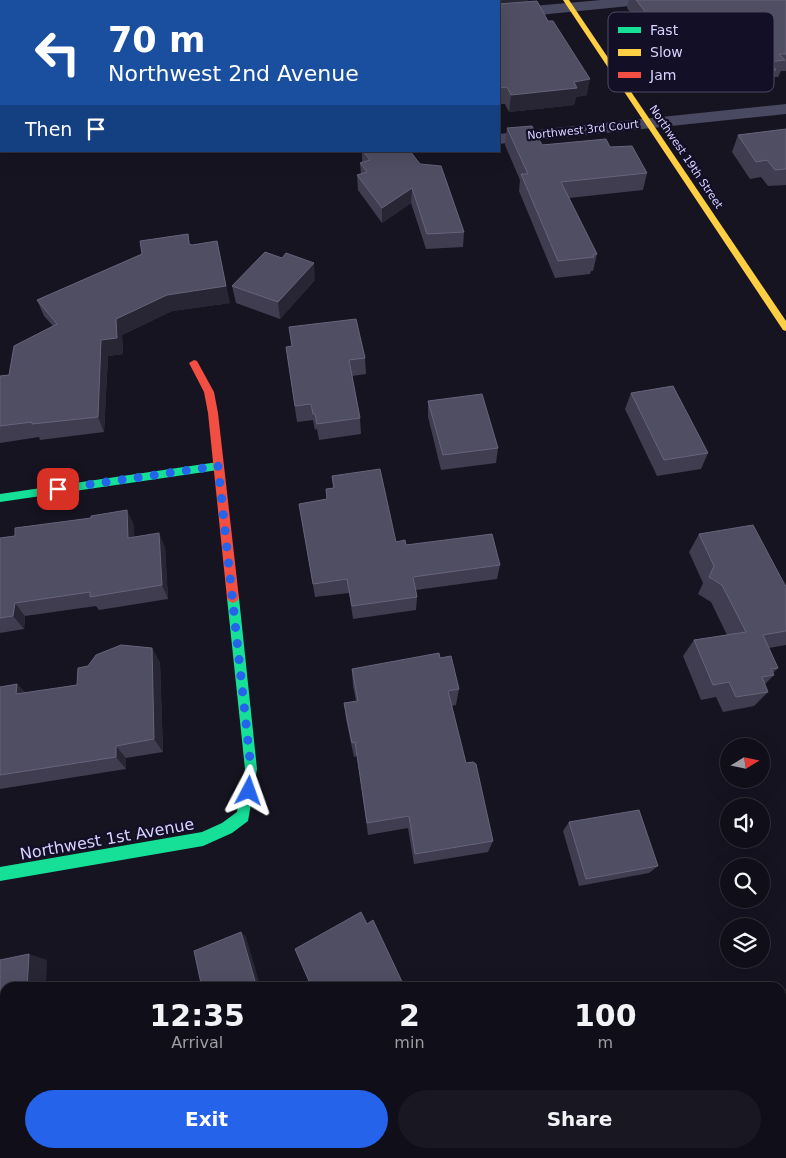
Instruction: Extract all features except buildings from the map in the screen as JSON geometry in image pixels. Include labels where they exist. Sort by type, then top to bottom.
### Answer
[{"type":"street","points":[[500,14],[568,4],[650,0]]},
{"type":"street","name":"Northwest 19th Street","points":[[568,4],[608,64]]},
{"type":"street","name":"Northwest 19th Street","points":[[627,92],[786,328]]},
{"type":"street","name":"Northwest 3rd Court","points":[[500,139],[786,109]]},
{"type":"street","points":[[0,498],[218,466],[209,392],[194,363]]},
{"type":"street","name":"Northwest 1st Avenue","points":[[0,874],[203,839],[227,828],[242,816],[251,769],[218,466]]},
{"type":"traffic: fast","points":[[0,498],[218,466]]},
{"type":"traffic: fast","points":[[0,874],[203,839],[227,828],[243,816],[251,769],[233,598]]},
{"type":"traffic: slow","points":[[566,0],[608,63]]},
{"type":"traffic: slow","points":[[628,92],[786,328]]},
{"type":"traffic: jam","points":[[194,363],[209,392],[213,413],[233,598]]},
{"type":"route","points":[[58,489],[218,466],[251,769],[249,791]]}]
